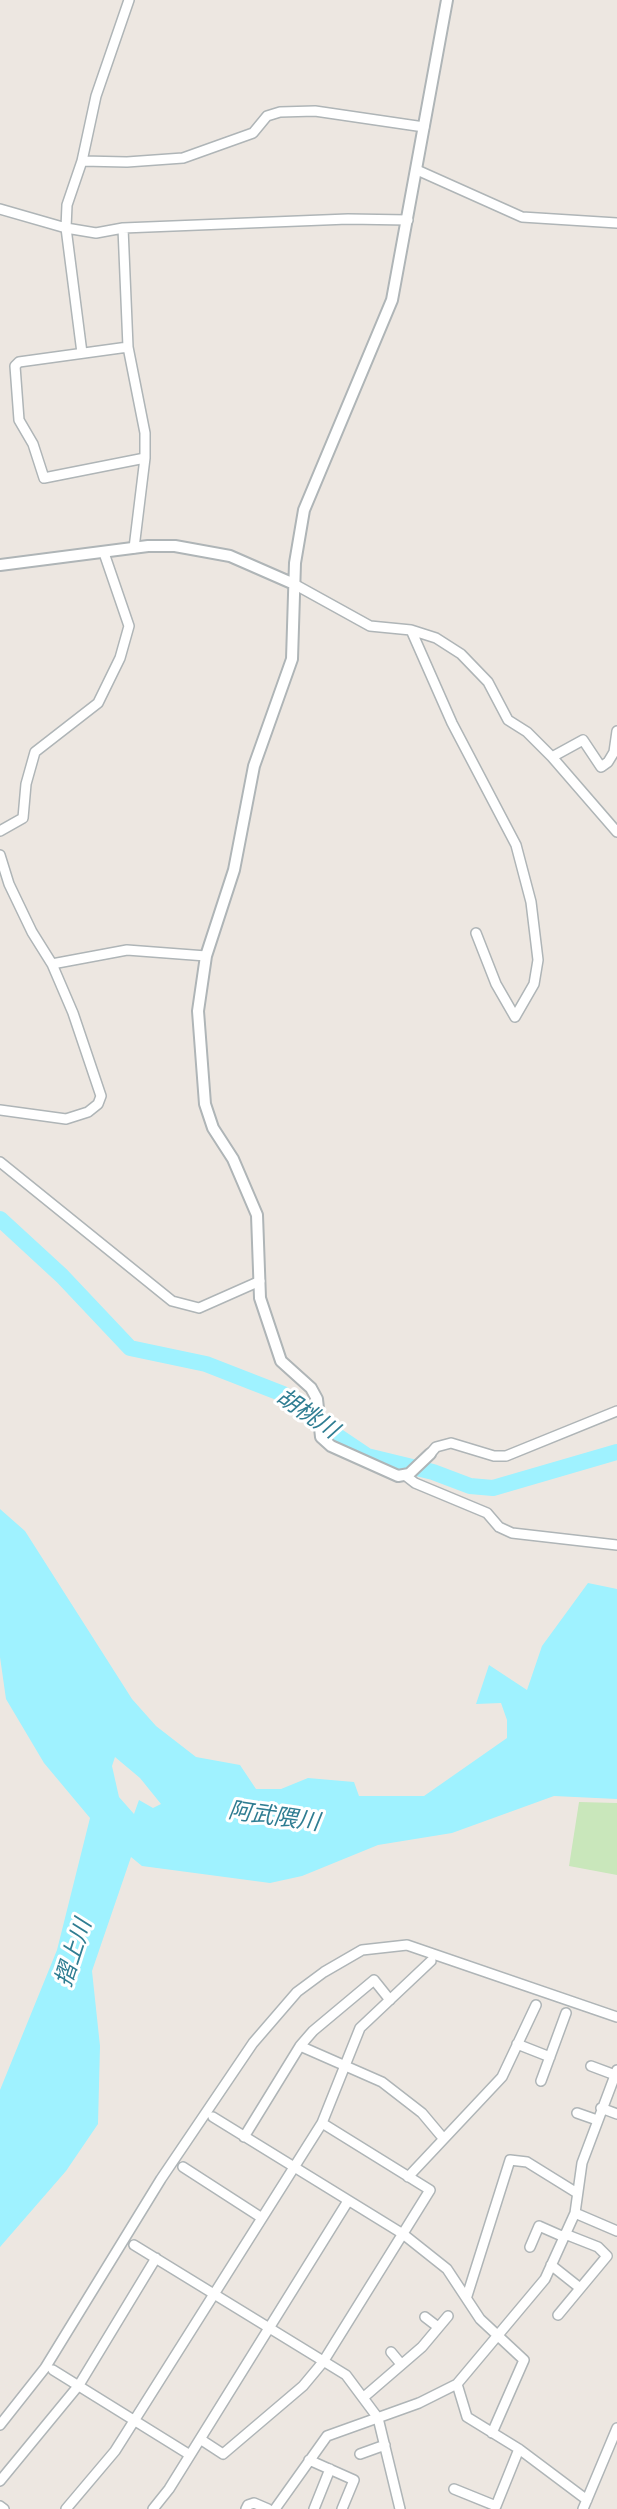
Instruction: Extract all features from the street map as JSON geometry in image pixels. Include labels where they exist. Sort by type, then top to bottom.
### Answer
[{"type":"street","points":[[82,354],[66,228],[67,205],[82,161],[96,96],[129,0]]},
{"type":"street","points":[[447,0],[396,283],[384,323],[304,510],[294,584],[292,659],[254,766],[234,870],[206,956],[198,1011],[204,1096],[209,1119],[233,1159],[257,1215],[263,1312],[278,1356],[284,1366],[311,1388],[317,1399],[321,1437],[365,1464],[389,1475],[409,1474],[436,1447],[451,1443],[494,1456],[506,1456],[617,1411]]},
{"type":"street","points":[[82,161],[127,162],[183,158],[253,132],[267,116],[281,112],[315,111],[424,127]]},
{"type":"street","points":[[417,170],[522,217],[617,223]]},
{"type":"street","points":[[0,209],[66,228],[96,233],[123,229],[348,219],[408,220]]},
{"type":"street","points":[[123,229],[128,347],[143,417],[145,458],[134,548]]},
{"type":"street","points":[[128,347],[19,362],[15,366],[19,420],[33,444],[44,478],[145,458]]},
{"type":"street","points":[[0,565],[167,545],[211,551],[294,584],[370,626],[411,630],[436,638],[461,654],[488,682],[508,720],[527,732],[552,757],[617,832]]},
{"type":"street","points":[[0,831],[23,818],[26,784],[35,752],[98,703],[120,657],[129,626],[104,553]]},
{"type":"street","points":[[411,630],[452,723],[519,856],[531,902],[538,960],[534,984],[515,1017],[496,984],[476,933]]},
{"type":"street","points":[[552,757],[583,740],[601,767],[608,762],[614,751],[617,731]]},
{"type":"street","points":[[0,855],[21,909],[52,964],[73,1013],[101,1098],[88,1112],[66,1119],[0,1110]]},
{"type":"street","points":[[52,964],[127,950],[206,956]]},
{"type":"street","points":[[0,1162],[172,1301],[199,1308],[260,1281]]},
{"type":"street","points":[[409,1474],[415,1483],[486,1513],[499,1527],[512,1533],[617,1545]]},
{"type":"street","points":[[0,2426],[45,2368],[161,2179],[253,2043],[298,1992],[342,1959],[362,1950],[407,1945],[617,2018]]},
{"type":"street","points":[[66,2509],[115,2451],[322,2123],[360,2028],[432,1961]]},
{"type":"street","points":[[244,2137],[300,2046],[326,2019],[374,1980],[390,2000]]},
{"type":"street","points":[[408,2177],[502,2077],[536,2005]]},
{"type":"street","points":[[541,2081],[566,2012]]},
{"type":"street","points":[[517,2044],[550,2057]]},
{"type":"street","points":[[300,2046],[382,2082],[422,2113],[443,2138]]},
{"type":"street","points":[[275,2509],[327,2436],[378,2418],[457,2384],[545,2279],[575,2213],[582,2163],[616,2072],[591,2066]]},
{"type":"street","points":[[601,2108],[617,2114]]},
{"type":"street","points":[[577,2113],[597,2120]]},
{"type":"street","points":[[213,2117],[403,2235],[447,2269],[480,2319],[524,2360],[492,2433]]},
{"type":"street","points":[[200,2439],[223,2454],[303,2386],[324,2362],[430,2190],[322,2123]]},
{"type":"street","points":[[467,2296],[510,2160],[527,2162],[577,2193]]},
{"type":"street","points":[[183,2167],[262,2218]]},
{"type":"street","points":[[153,2509],[190,2455],[348,2201]]},
{"type":"street","points":[[575,2213],[617,2231]]},
{"type":"street","points":[[530,2247],[539,2226],[598,2247],[607,2256],[558,2315]]},
{"type":"street","points":[[134,2245],[346,2375],[378,2418],[400,2509]]},
{"type":"street","points":[[0,2481],[79,2385],[156,2258]]},
{"type":"street","points":[[551,2265],[580,2288]]},
{"type":"street","points":[[425,2316],[438,2328]]},
{"type":"street","points":[[363,2397],[401,2364],[448,2316]]},
{"type":"street","points":[[391,2352],[401,2364]]},
{"type":"street","points":[[53,2370],[190,2455]]},
{"type":"street","points":[[457,2384],[467,2417],[519,2449],[585,2505],[617,2428]]},
{"type":"street","points":[[360,2454],[385,2445]]},
{"type":"street","points":[[454,2489],[496,2506],[519,2449]]},
{"type":"street","points":[[309,2460],[354,2480],[342,2509]]},
{"type":"street","points":[[314,2509],[330,2469]]},
{"type":"street","points":[[470,2509],[475,2497]]},
{"type":"street","points":[[246,2509],[254,2503],[268,2509]]},
{"type":"green space","points":[[579,1802],[617,1803],[617,1875],[569,1866]]},
{"type":"water","points":[[0,1509],[25,1531],[132,1699],[156,1726],[196,1757],[240,1765],[256,1789],[281,1789],[308,1778],[354,1782],[359,1796],[424,1796],[507,1738],[507,1720],[501,1703],[476,1704],[489,1665],[527,1690],[542,1646],[588,1583],[617,1589],[617,1799],[554,1796],[452,1833],[378,1845],[302,1876],[270,1883],[142,1866],[131,1857],[92,1971],[100,2046],[98,2124],[66,2171],[0,2247],[0,2090],[57,1950],[90,1818],[44,1763],[6,1699],[0,1657]],"holes":[[[115,1757],[140,1778],[161,1804],[153,1808],[139,1800],[134,1814],[119,1797],[112,1766]]]},
{"type":"waterway","name":"胡桃川","points":[[0,1219],[62,1276],[130,1348],[206,1364],[283,1394],[301,1405],[312,1419],[367,1456],[433,1472],[470,1486],[493,1488],[617,1452]]},
{"type":"water label","name":"阿武隈川","points":[[274,1817]]},
{"type":"water label","name":"摺上川","points":[[74,1953]]}]
